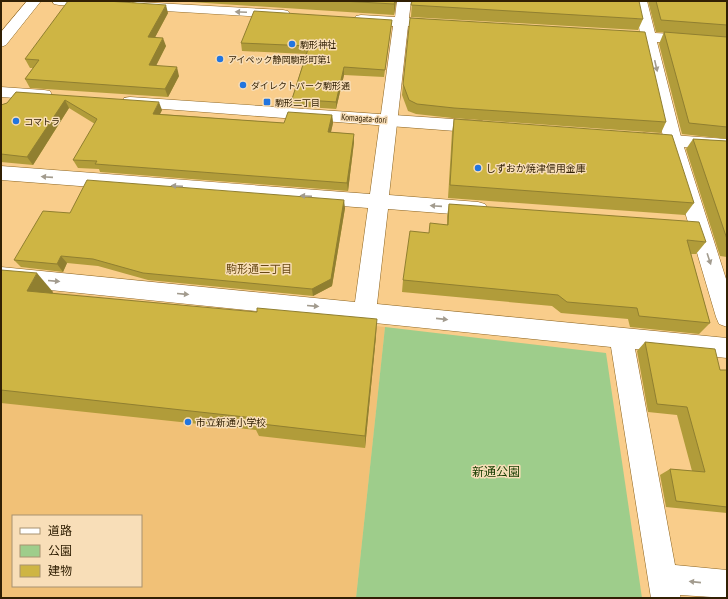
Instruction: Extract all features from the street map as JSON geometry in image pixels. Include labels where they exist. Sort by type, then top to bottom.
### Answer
[{"type":"street","points":[[1,42],[34,1]]},
{"type":"street","points":[[59,1],[109,4]]},
{"type":"street","points":[[365,311],[380,202],[404,1]]},
{"type":"street","points":[[640,1],[650,38],[673,141],[690,226],[727,317]]},
{"type":"street","points":[[125,5],[298,15]]},
{"type":"street","points":[[345,18],[448,24]]},
{"type":"street","points":[[604,34],[727,42]]},
{"type":"street","points":[[1,92],[57,96]]},
{"type":"street","name":"Komagata-dori","points":[[112,100],[500,128]]},
{"type":"street","points":[[626,137],[727,145]]},
{"type":"street","points":[[1,173],[493,210]]},
{"type":"street","points":[[1,276],[727,348]]},
{"type":"street","points":[[621,338],[664,588],[727,585]]},
{"type":"shaded area","name":"市立新通小学校","points":[[1,286],[385,327],[356,598],[1,598]]},
{"type":"green space","name":"新通公園","points":[[385,327],[606,353],[642,598],[356,598]]},
{"type":"building","points":[[68,1],[107,1],[166,5],[148,37],[163,38],[149,65],[177,67],[165,89],[25,79],[39,60],[25,59]]},
{"type":"building","points":[[342,1],[395,1],[394,4]]},
{"type":"building","points":[[412,1],[639,1],[643,19],[411,5]]},
{"type":"building","points":[[656,1],[727,1],[727,25],[661,20]]},
{"type":"building","points":[[254,11],[392,20],[385,70],[344,67],[336,102],[292,99],[309,46],[241,43]]},
{"type":"building","points":[[410,18],[645,32],[666,122],[454,108],[417,104],[409,100],[403,84]]},
{"type":"building","points":[[664,32],[727,37],[727,127],[689,123]]},
{"type":"building","points":[[16,92],[159,102],[153,114],[284,123],[288,112],[332,115],[328,132],[354,134],[347,183],[95,164],[97,161],[73,160],[97,119],[65,100],[27,157],[1,154],[1,105],[7,103]]},
{"type":"building","points":[[454,119],[672,135],[694,203],[450,185]]},
{"type":"building","points":[[693,139],[727,141],[727,239]]},
{"type":"building","points":[[87,180],[344,200],[331,279],[312,289],[143,273],[93,259],[61,256],[57,264],[14,260],[43,211],[70,213]]},
{"type":"building","points":[[449,204],[699,222],[706,242],[687,240],[710,323],[639,316],[637,308],[567,302],[558,295],[403,280],[410,231],[429,233],[430,223],[448,225]]},
{"type":"building","points":[[1,270],[37,273],[27,291],[257,312],[257,308],[377,319],[365,436],[253,423],[254,418],[1,390]]},
{"type":"building","points":[[645,342],[715,349],[720,370],[727,370],[727,507],[676,501],[670,469],[705,472],[687,407],[657,404]]},
{"type":"place","name":"駒形神社","points":[[292,44]]},
{"type":"place","name":"アイペック静岡駒形町第1","points":[[220,59]]},
{"type":"place","name":"ダイレクトパーク駒形通","points":[[243,85]]},
{"type":"place","name":"駒形二丁目","points":[[267,102]]},
{"type":"place","name":"コマトラ","points":[[16,121]]},
{"type":"place","name":"しずおか焼津信用金庫","points":[[478,168]]},
{"type":"place","name":"市立新通小学校","points":[[188,422]]},
{"type":"district","name":"駒形通二丁目","points":[[259,269]]}]
